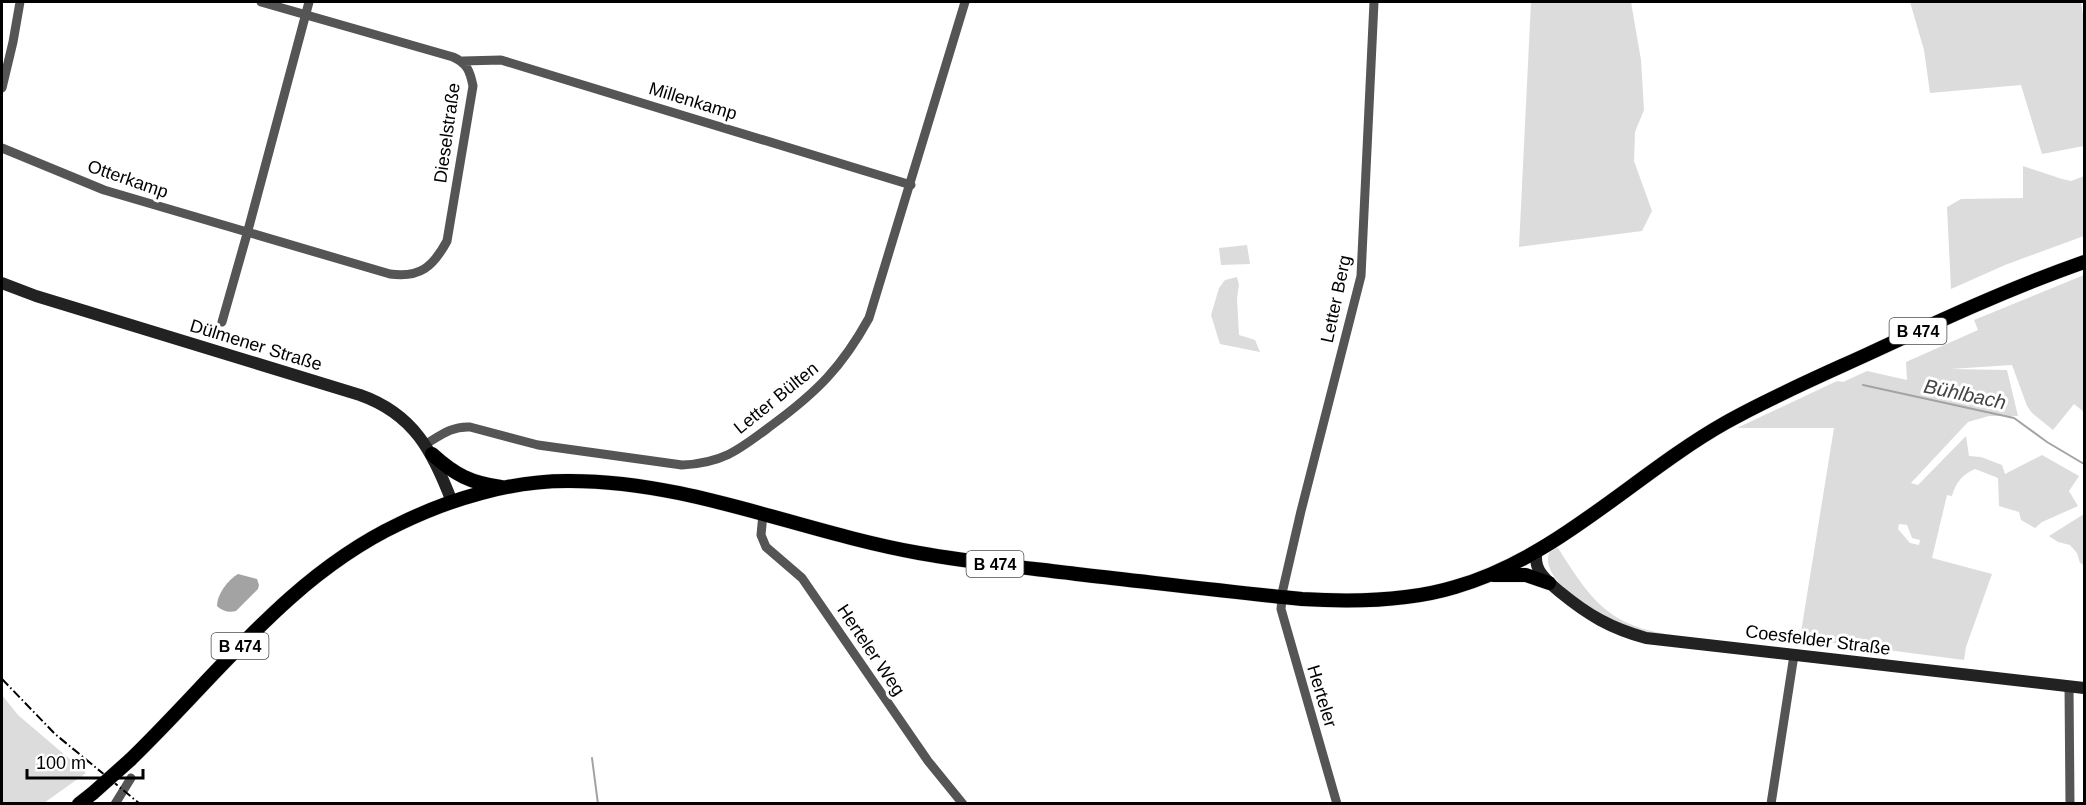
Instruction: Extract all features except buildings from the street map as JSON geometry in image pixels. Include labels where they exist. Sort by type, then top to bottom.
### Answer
[{"type":"main road","name":"B 474","points":[[79,804],[130,760],[256,630],[325,568],[400,523],[452,502],[506,488],[560,481],[618,483],[666,490],[865,542],[949,558],[1282,597],[1334,600],[1392,598],[1455,587],[1485,576],[1555,539],[1675,454],[1742,414],[1978,304],[2085,262]]},
{"type":"main road","points":[[429,449],[450,471],[463,478],[506,488]]},
{"type":"main road","points":[[1485,576],[1526,575],[1555,588]]},
{"type":"street","points":[[2,88],[20,2]]},
{"type":"street","name":"Dieselstraße","points":[[248,234],[390,274],[403,276],[425,270],[440,254],[447,241],[473,86],[471,72],[463,62],[453,57],[261,2]]},
{"type":"street","points":[[222,322],[248,234],[304,13],[309,2]]},
{"type":"street","name":"Letter Bülten","points":[[429,449],[458,426],[538,445],[682,465],[700,464],[734,453],[802,403],[837,369],[869,318],[965,2]]},
{"type":"street","name":"Letter Berg","points":[[1282,597],[1301,511],[1361,276],[1374,2]]},
{"type":"street","name":"Millenkamp","points":[[463,62],[501,60],[911,185]]},
{"type":"street","name":"Otterkamp","points":[[2,148],[104,190],[248,234]]},
{"type":"street","name":"Dülmener Straße","points":[[2,283],[58,303],[366,397],[399,416],[429,449],[452,502]]},
{"type":"street","name":"Herteler Weg","points":[[763,514],[761,535],[766,547],[802,578],[928,761],[963,804]]},
{"type":"street","name":"Coesfelder Straße","points":[[1537,550],[1555,588],[1593,617],[1614,628],[1635,635],[2085,688]]},
{"type":"street","name":"Herteler","points":[[1282,597],[1283,621],[1338,804]]},
{"type":"street","points":[[1771,804],[1794,655]]},
{"type":"street","points":[[2069,686],[2070,804]]},
{"type":"street","points":[[115,804],[131,778]]},
{"type":"shaded area","points":[[1531,2],[1631,2],[1641,60],[1644,110],[1635,132],[1634,161],[1652,211],[1642,231],[1519,247]]},
{"type":"shaded area","points":[[1910,2],[2081,2],[2084,21],[2084,146],[2042,154],[2021,85],[1930,93],[1924,50]]},
{"type":"shaded area","points":[[2023,166],[2071,181],[2084,176],[2084,236],[2005,265],[1951,289],[1947,207],[1961,199],[2023,198]]},
{"type":"shaded area","points":[[1247,245],[1250,264],[1221,265],[1219,248]]},
{"type":"shaded area","points":[[2084,275],[2084,412],[2074,404],[2053,430],[2027,406],[2012,365],[1950,369],[2007,370],[2018,416],[1989,416],[1968,422],[1911,483],[1918,485],[1966,436],[1969,456],[1981,457],[2002,465],[2005,474],[2042,455],[2079,476],[2069,491],[2078,506],[2042,522],[2035,528],[2021,520],[2019,512],[1999,506],[1998,478],[1975,469],[1960,480],[1952,496],[1947,495],[1932,558],[1992,574],[1966,647],[1964,660],[1803,639],[1801,632],[1834,428],[1737,428],[1837,381],[1843,382],[1867,371],[1907,380],[1906,362],[1978,330],[1974,320]],"holes":[[[1899,524],[1907,525],[1912,538],[1920,540],[1919,545],[1910,543],[1898,529]]]},
{"type":"shaded area","points":[[1237,277],[1239,335],[1255,340],[1260,352],[1220,344],[1211,315],[1219,288],[1225,280]]},
{"type":"shaded area","points":[[2084,514],[2084,565],[2080,563],[2077,553],[2070,545],[2058,542],[2049,536]]},
{"type":"shaded area","points":[[1556,548],[1592,596],[1617,618],[1652,631],[1674,636],[1641,632],[1629,628],[1598,613],[1582,602],[1555,578],[1549,565],[1549,553]]},
{"type":"shaded area","points":[[238,574],[257,579],[258,589],[236,611],[223,610],[217,606],[221,592]]},
{"type":"shaded area","points":[[2,695],[18,715],[86,773],[44,803],[2,803]]},
{"type":"waterway","name":"Bühlbach","points":[[1863,385],[2014,418],[2047,442],[2084,464]]},
{"type":"waterway","points":[[592,758],[598,804]]},
{"type":"railway","points":[[2,679],[55,734],[140,804]]}]
